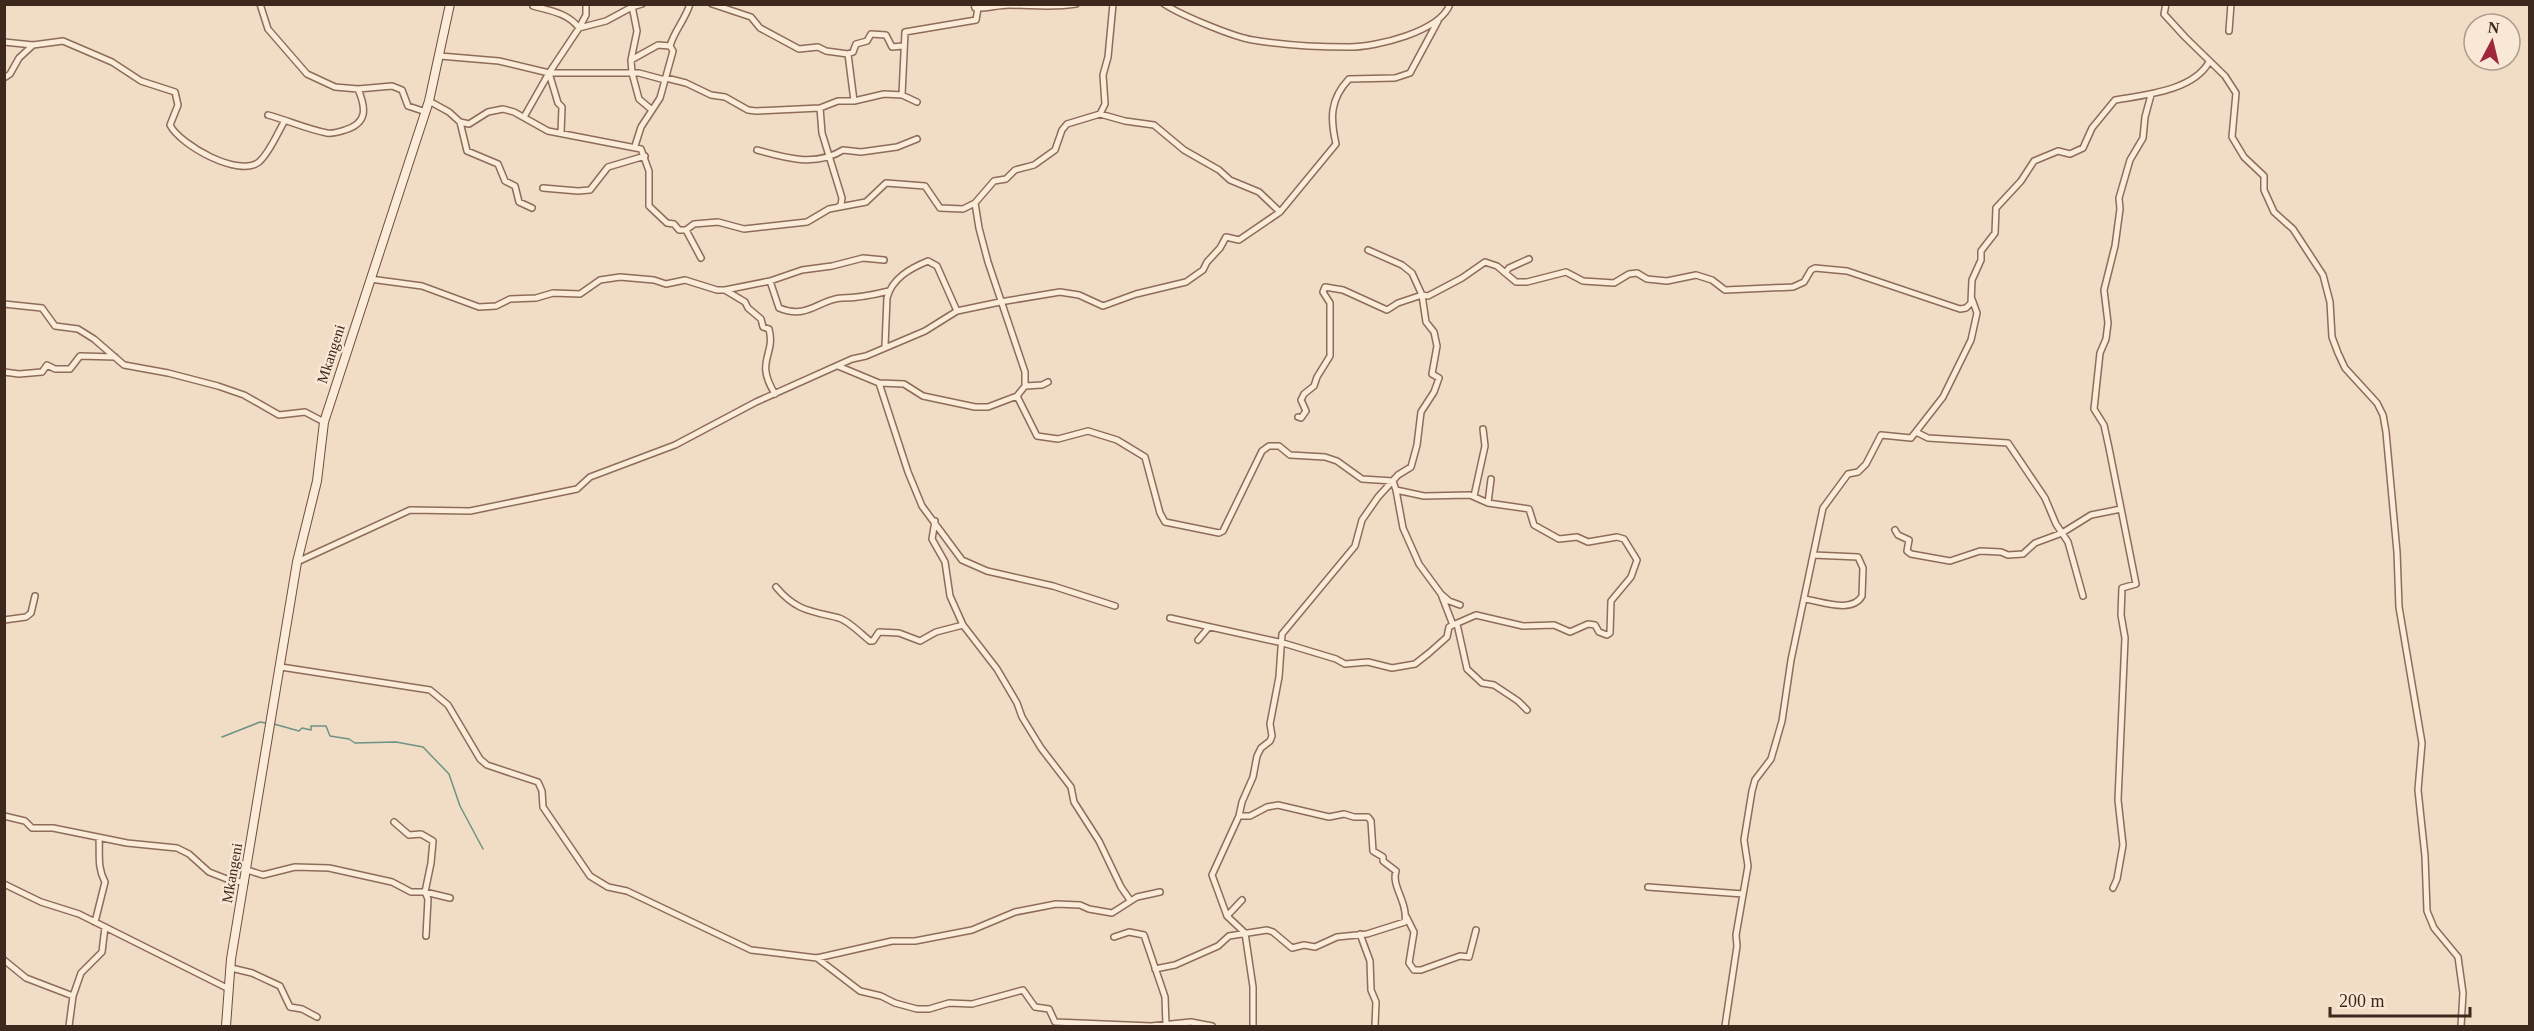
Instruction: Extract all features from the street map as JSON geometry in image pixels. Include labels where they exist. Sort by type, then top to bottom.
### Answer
[{"type":"street","name":"Mkangeni","points":[[226,1026],[231,968],[244,882],[297,562],[317,481],[324,422],[426,112],[450,4]]},
{"type":"street","points":[[524,117],[549,73],[579,28],[586,15],[586,4]]},
{"type":"street","points":[[579,28],[606,21],[632,6],[642,4]]},
{"type":"street","points":[[636,146],[641,127],[660,98],[673,51],[670,46],[674,32],[686,15],[690,4]]},
{"type":"street","points":[[712,4],[752,17],[760,28],[799,49],[818,47],[825,51],[848,54],[853,52],[857,43],[867,41],[871,34],[886,35],[892,47],[903,46]]},
{"type":"street","points":[[902,95],[905,32],[976,20],[976,6],[1007,4],[1057,8],[1076,4]]},
{"type":"street","points":[[1100,114],[1105,104],[1104,75],[1113,4]]},
{"type":"street","points":[[1164,4],[1176,12],[1251,40],[1350,47],[1370,45],[1414,33],[1438,21],[1448,12],[1450,4]]},
{"type":"street","points":[[2166,4],[2164,14],[2225,76],[2236,93],[2232,137],[2244,158],[2264,176],[2264,190],[2274,212],[2293,229],[2323,275],[2330,302],[2332,337],[2345,368],[2377,403],[2383,415],[2397,552],[2399,607],[2422,743],[2418,790],[2425,856],[2427,910],[2434,928],[2458,957],[2463,993],[2461,1026]]},
{"type":"street","points":[[2229,31],[2231,4]]},
{"type":"street","points":[[262,5],[268,29],[308,74],[329,86],[358,89],[392,86],[402,90],[408,106],[426,112]]},
{"type":"street","points":[[533,6],[563,14],[573,20],[579,28]]},
{"type":"street","points":[[632,6],[637,31],[631,60],[632,74],[639,99],[652,110]]},
{"type":"street","points":[[297,562],[410,510],[470,511],[577,489],[590,477],[675,445],[775,394],[925,331],[957,311],[1060,292],[1079,295],[1103,306],[1136,294],[1171,288],[1186,282],[1203,270],[1226,237],[1239,240],[1280,213],[1335,147],[1331,122],[1336,96],[1341,87],[1349,79],[1395,78],[1410,73],[1438,21]]},
{"type":"street","points":[[4,42],[33,45],[63,41],[112,62],[141,81],[175,92],[178,105],[170,125],[174,134],[202,154],[238,167],[258,163],[268,152],[284,122]]},
{"type":"street","points":[[4,78],[10,74],[19,58],[33,45]]},
{"type":"street","points":[[631,60],[658,45],[670,46]]},
{"type":"street","points":[[848,54],[854,101]]},
{"type":"street","points":[[440,56],[499,61],[549,73],[648,74],[686,83],[711,95],[724,97],[748,110],[820,108],[838,101],[854,101],[884,94],[902,95],[917,102]]},
{"type":"street","points":[[1298,417],[1301,418],[1306,411],[1301,400],[1304,394],[1314,386],[1330,356],[1330,303],[1323,292],[1325,288],[1343,290],[1387,310],[1398,303],[1428,296],[1450,285],[1485,262],[1497,266],[1516,282],[1527,282],[1566,272],[1583,281],[1614,283],[1629,274],[1637,273],[1647,279],[1667,281],[1696,275],[1712,280],[1725,290],[1792,287],[1804,282],[1811,270],[1815,268],[1847,271],[1960,309],[1966,308],[1971,303],[1972,280],[1981,260],[1981,251],[1995,233],[1996,208],[2021,181],[2028,167],[2034,161],[2058,151],[2070,154],[2078,152],[2083,148],[2092,128],[2115,100],[2151,95],[2181,85],[2206,67],[2209,62]]},
{"type":"street","points":[[549,73],[558,103],[562,107],[561,133]]},
{"type":"street","points":[[268,114],[284,122],[333,134],[357,126],[362,121],[363,103],[358,89]]},
{"type":"street","points":[[2113,888],[2117,879],[2122,845],[2118,800],[2123,734],[2125,638],[2121,615],[2122,588],[2136,584],[2104,425],[2095,415],[2094,399],[2100,353],[2106,339],[2108,323],[2104,290],[2115,246],[2120,209],[2119,198],[2130,160],[2143,138],[2145,117],[2151,95]]},
{"type":"street","points":[[429,101],[449,112],[460,122],[469,124],[488,112],[503,109],[548,130],[636,146],[645,156],[649,171],[647,186],[649,206],[667,224],[674,224],[679,231],[686,230],[694,224],[718,222],[744,229],[807,222],[829,209],[866,202],[886,183],[925,186],[940,208],[963,208],[975,203],[994,181],[1006,179],[1015,170],[1034,165],[1055,150],[1062,130],[1067,124],[1100,114],[1125,121],[1154,125],[1177,141],[1184,150],[1220,170],[1230,180],[1259,192],[1280,213]]},
{"type":"street","points":[[820,108],[822,133],[842,198],[841,205],[837,208]]},
{"type":"street","points":[[460,122],[468,151],[498,165],[505,181],[515,186],[519,202],[532,208]]},
{"type":"street","points":[[757,150],[783,159],[807,160],[830,156],[843,150],[861,152],[897,147],[917,139]]},
{"type":"street","points":[[543,188],[578,192],[590,190],[609,167],[645,156]]},
{"type":"street","points":[[838,366],[879,383],[904,384],[923,396],[975,407],[988,407],[1017,396],[1025,386],[1025,372],[1000,302],[979,228],[975,203]]},
{"type":"street","points":[[686,230],[701,258]]},
{"type":"street","points":[[1253,1026],[1253,987],[1245,933],[1227,916],[1212,875],[1239,816],[1242,802],[1253,777],[1257,756],[1272,736],[1270,724],[1283,644],[1282,634],[1355,546],[1362,520],[1393,481],[1411,467],[1417,445],[1421,412],[1425,409],[1439,378],[1432,374],[1437,346],[1434,332],[1426,322],[1422,296],[1412,273],[1402,265],[1368,250]]},
{"type":"street","points":[[370,279],[422,286],[479,308],[496,306],[510,299],[536,298],[553,293],[580,294],[600,280],[620,277],[654,279],[666,284],[685,280],[717,290],[725,290],[770,281],[801,270],[832,266],[864,258],[884,260]]},
{"type":"street","points":[[1505,273],[1509,268],[1529,259]]},
{"type":"street","points":[[885,346],[887,329],[885,306],[889,291],[908,270],[928,261],[937,266],[957,311]]},
{"type":"street","points":[[770,281],[778,308],[786,311],[806,311],[834,300],[850,300],[889,291]]},
{"type":"street","points":[[725,290],[745,302],[748,308],[761,318],[763,327],[769,329],[771,338],[764,362],[766,377],[775,394]]},
{"type":"street","points":[[1725,1026],[1748,866],[1744,840],[1752,791],[1755,780],[1771,759],[1782,721],[1791,660],[1823,508],[1848,474],[1858,472],[1866,464],[1881,435],[1911,438],[1943,397],[1971,340],[1977,312],[1971,297]]},
{"type":"street","points":[[4,304],[42,308],[55,326],[78,329],[94,339],[124,365],[189,378],[244,395],[279,415],[305,412],[324,422]]},
{"type":"street","points":[[4,372],[32,374],[42,372],[47,365],[55,369],[70,369],[80,356],[115,357]]},
{"type":"street","points":[[1025,386],[1042,385],[1048,382]]},
{"type":"street","points":[[879,383],[908,472],[922,506],[962,560],[987,571],[1044,584],[1115,606]]},
{"type":"street","points":[[1017,396],[1037,436],[1058,439],[1088,431],[1118,440],[1145,457],[1160,513],[1165,522],[1219,533],[1222,531],[1262,451],[1269,446],[1279,446],[1290,455],[1325,457],[1337,461],[1362,479],[1393,481]]},
{"type":"street","points":[[1474,496],[1485,446],[1483,429]]},
{"type":"street","points":[[1916,432],[1928,438],[2008,443],[2045,498],[2068,542],[2083,596]]},
{"type":"street","points":[[1488,503],[1491,479]]},
{"type":"street","points":[[1393,481],[1403,528],[1419,564],[1441,594],[1455,625],[1467,669],[1482,683],[1494,685],[1527,710]]},
{"type":"street","points":[[1170,618],[1283,644],[1336,659],[1345,664],[1368,662],[1392,668],[1403,668],[1415,664],[1447,637],[1449,627],[1476,615],[1523,626],[1554,625],[1570,632],[1588,624],[1595,625],[1599,632],[1607,635],[1610,633],[1611,601],[1631,577],[1637,560],[1624,539],[1615,537],[1588,542],[1576,537],[1559,538],[1534,525],[1530,509],[1488,503],[1474,496],[1425,496],[1396,490]]},
{"type":"street","points":[[1895,530],[1898,535],[1909,540],[1906,548],[1911,554],[1950,561],[1980,551],[2001,552],[2008,555],[2023,554],[2035,543],[2062,533],[2091,515],[2121,509]]},
{"type":"street","points":[[935,521],[932,539],[945,562],[950,596],[963,625],[997,669],[1041,748],[1071,787],[1074,802],[1099,841],[1121,887],[1130,900]]},
{"type":"street","points":[[1804,599],[1845,606],[1853,605],[1862,596],[1863,568],[1858,557],[1813,555]]},
{"type":"street","points":[[776,587],[785,597],[803,608],[826,617],[841,619],[870,641],[873,641],[879,632],[899,633],[920,641],[936,632],[963,625]]},
{"type":"street","points":[[1441,594],[1449,601],[1460,605]]},
{"type":"street","points":[[4,620],[26,617],[31,614],[35,596]]},
{"type":"street","points":[[1198,640],[1209,627]]},
{"type":"street","points":[[281,667],[430,690],[448,705],[480,759],[487,765],[538,782],[542,791],[543,807],[590,876],[609,887],[627,891],[751,950],[817,958],[892,941],[915,941],[972,930],[1015,912],[1056,904],[1080,905],[1112,913],[1130,900],[1144,894],[1160,892]]},
{"type":"street","points":[[1155,969],[1175,965],[1218,946],[1229,936],[1267,930],[1273,932],[1292,948],[1304,945],[1315,947],[1332,939],[1405,922],[1405,904],[1398,892],[1396,871],[1386,863],[1383,857],[1373,851],[1371,821],[1368,817],[1344,814],[1329,817],[1278,805],[1267,807],[1250,816],[1239,816]]},
{"type":"street","points":[[4,816],[25,821],[32,828],[53,828],[99,838],[177,848],[189,854],[208,872],[232,881],[244,882]]},
{"type":"street","points":[[394,822],[409,835],[421,834],[433,841],[431,864],[424,892],[428,899],[426,936]]},
{"type":"street","points":[[95,922],[105,882],[99,872],[99,838]]},
{"type":"street","points":[[246,870],[263,875],[295,867],[329,868],[392,882],[411,892],[424,892],[450,898]]},
{"type":"street","points":[[4,884],[41,902],[95,922],[229,989]]},
{"type":"street","points":[[1648,887],[1743,894]]},
{"type":"street","points":[[1227,916],[1242,900]]},
{"type":"street","points":[[1406,916],[1414,932],[1409,963],[1410,968],[1414,970],[1421,970],[1460,956],[1469,957],[1476,930]]},
{"type":"street","points":[[69,1026],[73,996],[81,973],[102,952],[105,927]]},
{"type":"street","points":[[1114,937],[1129,932],[1144,935],[1165,998],[1166,1025]]},
{"type":"street","points":[[1360,934],[1370,961],[1371,990],[1376,1002],[1375,1026]]},
{"type":"street","points":[[817,958],[860,991],[917,1009],[929,1009],[949,1003],[972,1004],[1023,990],[1035,1007],[1049,1009],[1055,1023],[1151,1026],[1191,1022],[1212,1026]]},
{"type":"street","points":[[4,960],[26,978],[73,996]]},
{"type":"street","points":[[231,968],[252,973],[280,986],[290,1007],[302,1009],[317,1017]]},
{"type":"waterway","points":[[222,737],[260,722],[266,723]]},
{"type":"waterway","points":[[274,724],[299,731],[302,728],[311,730],[311,726],[326,726],[330,736],[349,739],[355,743],[396,742],[423,747],[449,774],[460,806],[483,849]]}]
